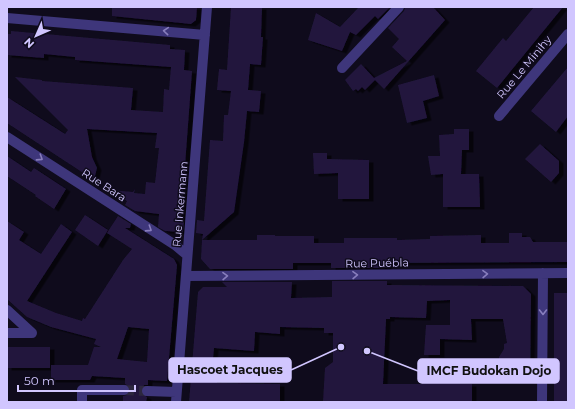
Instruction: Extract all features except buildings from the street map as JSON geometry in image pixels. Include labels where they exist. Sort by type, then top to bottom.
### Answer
[{"type":"street","name":"Rue Inkermann","points":[[176,397],[208,7]]},
{"type":"street","points":[[342,68],[399,7]]},
{"type":"street","points":[[7,18],[205,35]]},
{"type":"street","name":"Rue Le Minihy","points":[[499,116],[568,34]]},
{"type":"street","name":"Rue Bara","points":[[7,137],[175,245],[187,255]]},
{"type":"street","points":[[542,402],[543,273]]},
{"type":"street","name":"Rue Puébla","points":[[186,276],[568,273]]},
{"type":"street","points":[[7,310],[32,333],[7,333]]},
{"type":"street","points":[[82,402],[82,390],[124,390]]},
{"type":"street","points":[[147,391],[176,397]]},
{"type":"tunnel","points":[[124,390],[147,391]]},
{"type":"place","name":"Hascoet Jacques","points":[[341,347]]},
{"type":"place","name":"IMCF Budokan Dojo","points":[[367,351]]}]
